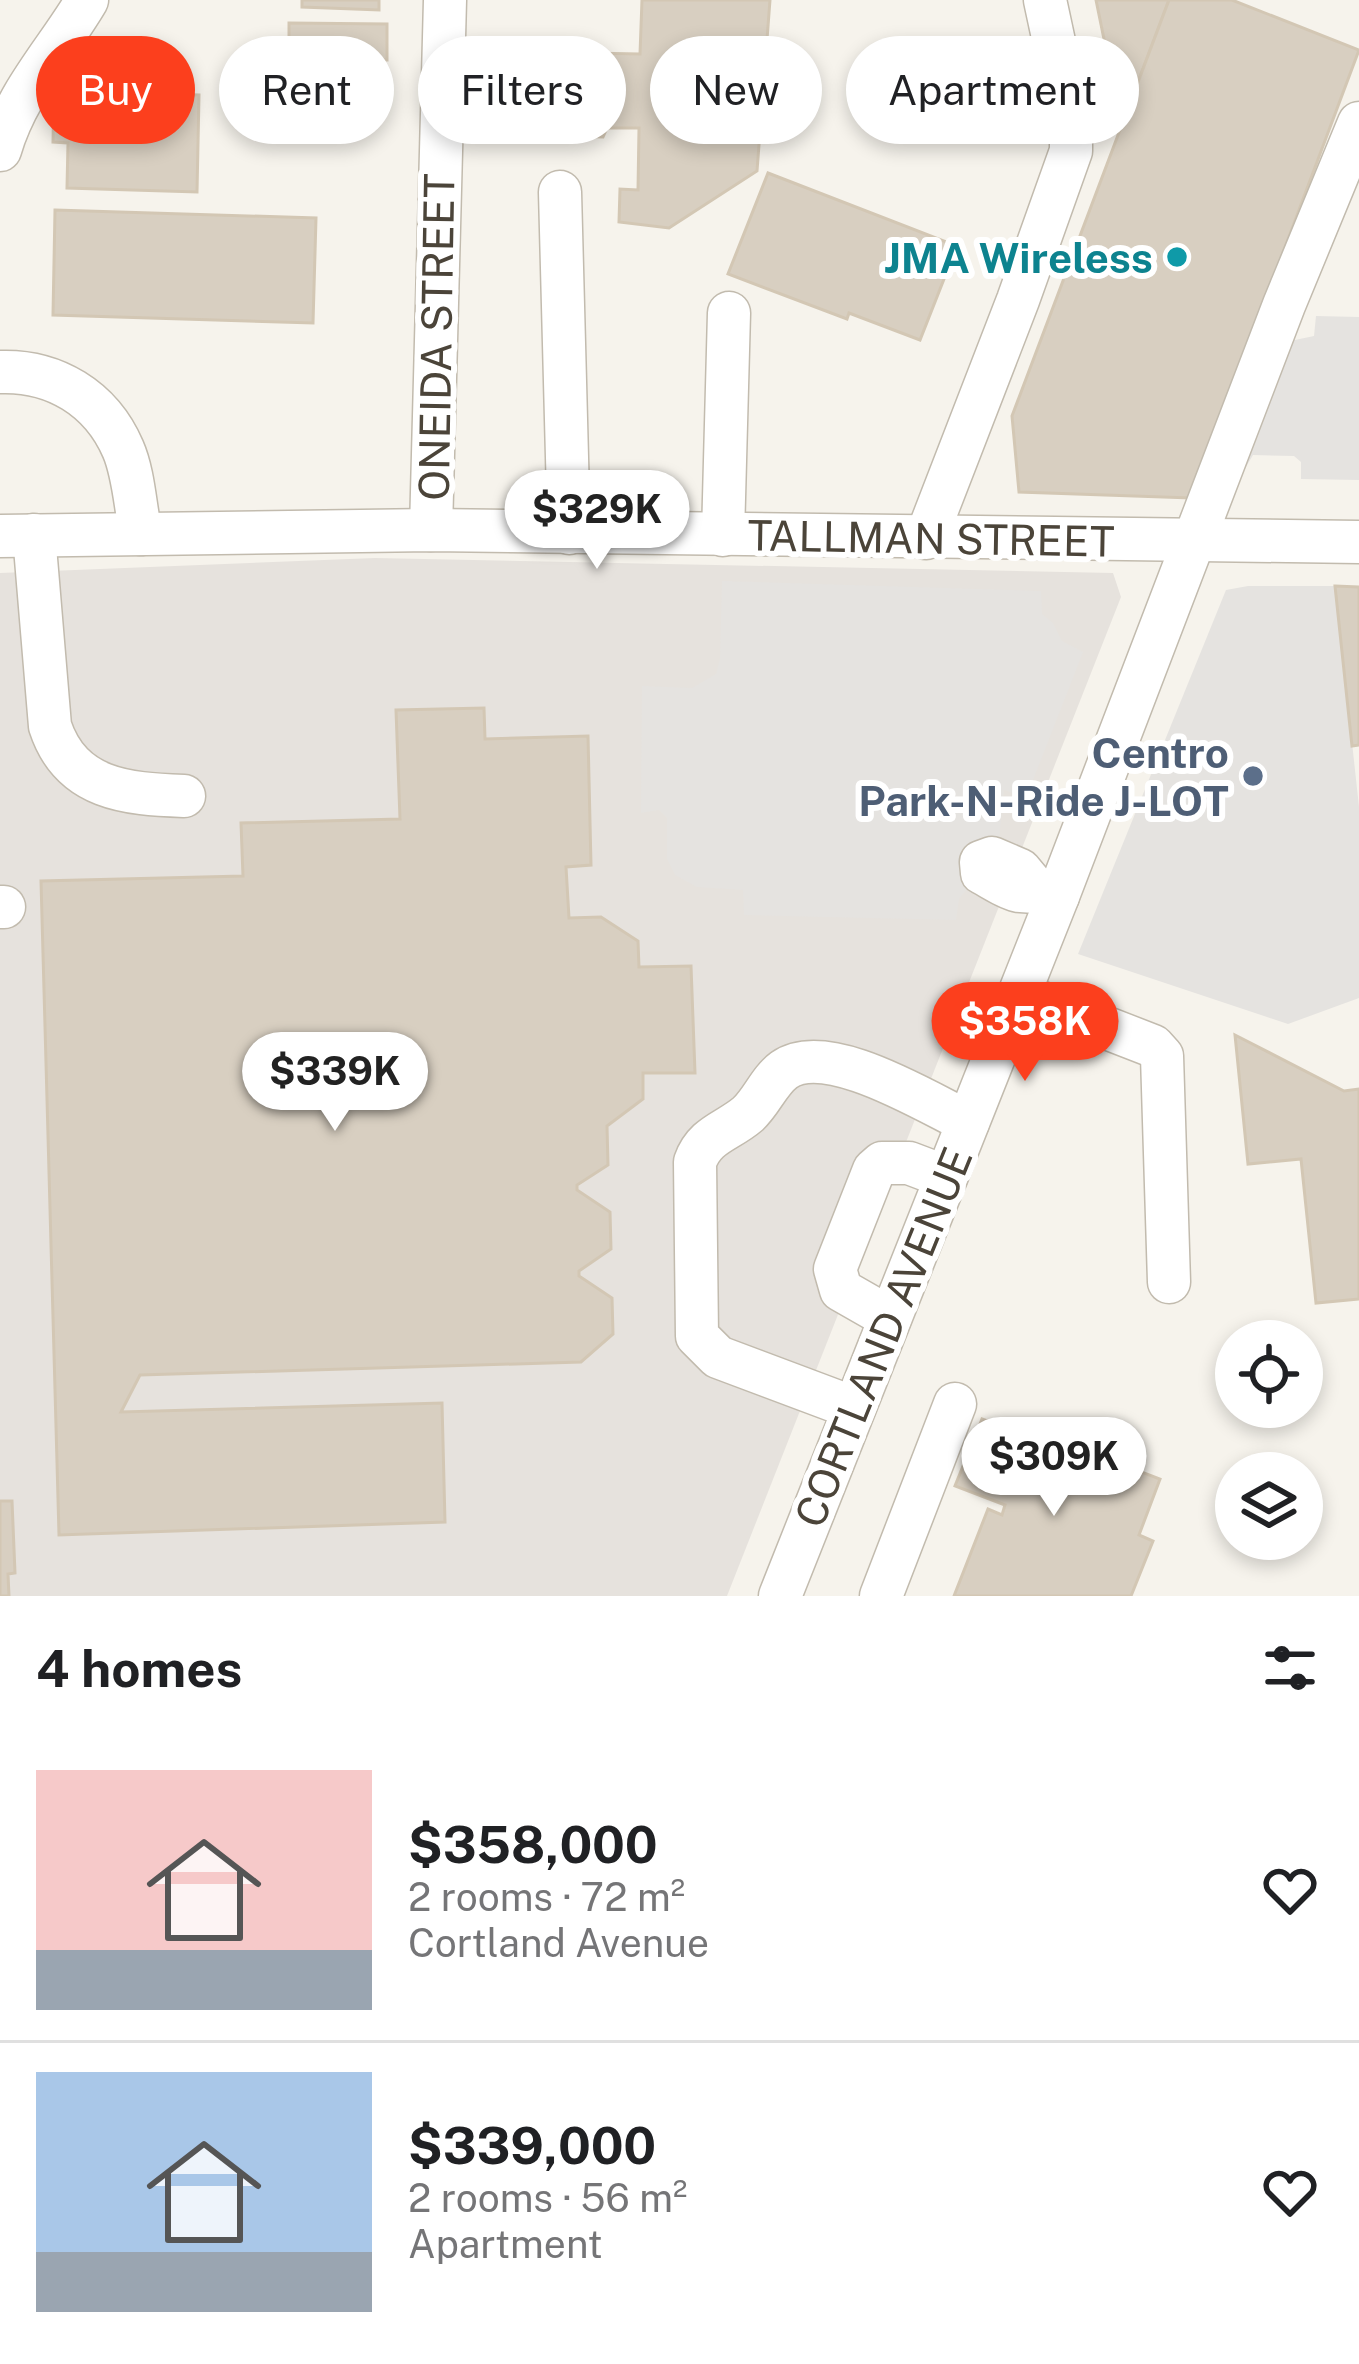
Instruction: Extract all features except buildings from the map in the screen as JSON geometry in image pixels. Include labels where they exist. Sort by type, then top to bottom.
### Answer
[{"type":"street","points":[[0,149],[8,120],[26,86],[88,0]]},
{"type":"street","name":"ONEIDA STREET","points":[[431,530],[445,0]]},
{"type":"street","points":[[926,538],[1071,151],[1071,121],[1045,0]]},
{"type":"street","name":"CORTLAND AVENUE","points":[[785,1594],[1019,994],[1046,892],[1193,541],[1359,123]]},
{"type":"street","points":[[560,192],[569,532]]},
{"type":"street","points":[[723,535],[729,313]]},
{"type":"street","points":[[0,372],[22,371],[58,380],[85,397],[124,449],[141,534]]},
{"type":"street","name":"TALLMAN STREET","points":[[10,538],[431,530],[1359,542]]},
{"type":"street","points":[[10,538],[56,744],[98,783],[128,794],[184,796]]},
{"type":"street","points":[[977,861],[992,858],[1021,870],[1046,892]]},
{"type":"street","points":[[1019,994],[1153,1046],[1162,1056],[1169,1282]]},
{"type":"street","points":[[854,1408],[718,1357],[697,1336],[694,1162],[712,1135],[750,1112],[787,1068],[804,1062],[849,1066],[968,1122]]},
{"type":"street","points":[[890,1318],[841,1290],[835,1269],[874,1170],[882,1163],[909,1163],[946,1177]]},
{"type":"street","points":[[881,1596],[955,1404]]},
{"type":"shaded area","points":[[1316,316],[1359,317],[1359,480],[1301,479],[1301,462],[1294,456],[1253,455],[1240,477],[1271,345],[1314,336]]},
{"type":"shaded area","points":[[375,558],[1113,573],[1121,597],[727,1596],[0,1596],[0,573]]},
{"type":"shaded area","points":[[722,581],[1041,591],[1042,614],[1062,641],[1083,652],[1026,798],[1004,790],[998,849],[959,899],[956,920],[744,915],[743,890],[697,887],[675,875],[667,859],[667,818],[659,810],[641,813],[642,686],[692,688],[716,674]]},
{"type":"shaded area","name":"Centro Park-N-Ride J-LOT","points":[[1335,586],[1359,807],[1359,998],[1288,1024],[1078,954],[1226,590]]},
{"type":"place","name":"JMA Wireless","points":[[1177,257]]},
{"type":"place","name":"Centro Park-N-Ride J-LOT","points":[[1253,776]]}]
